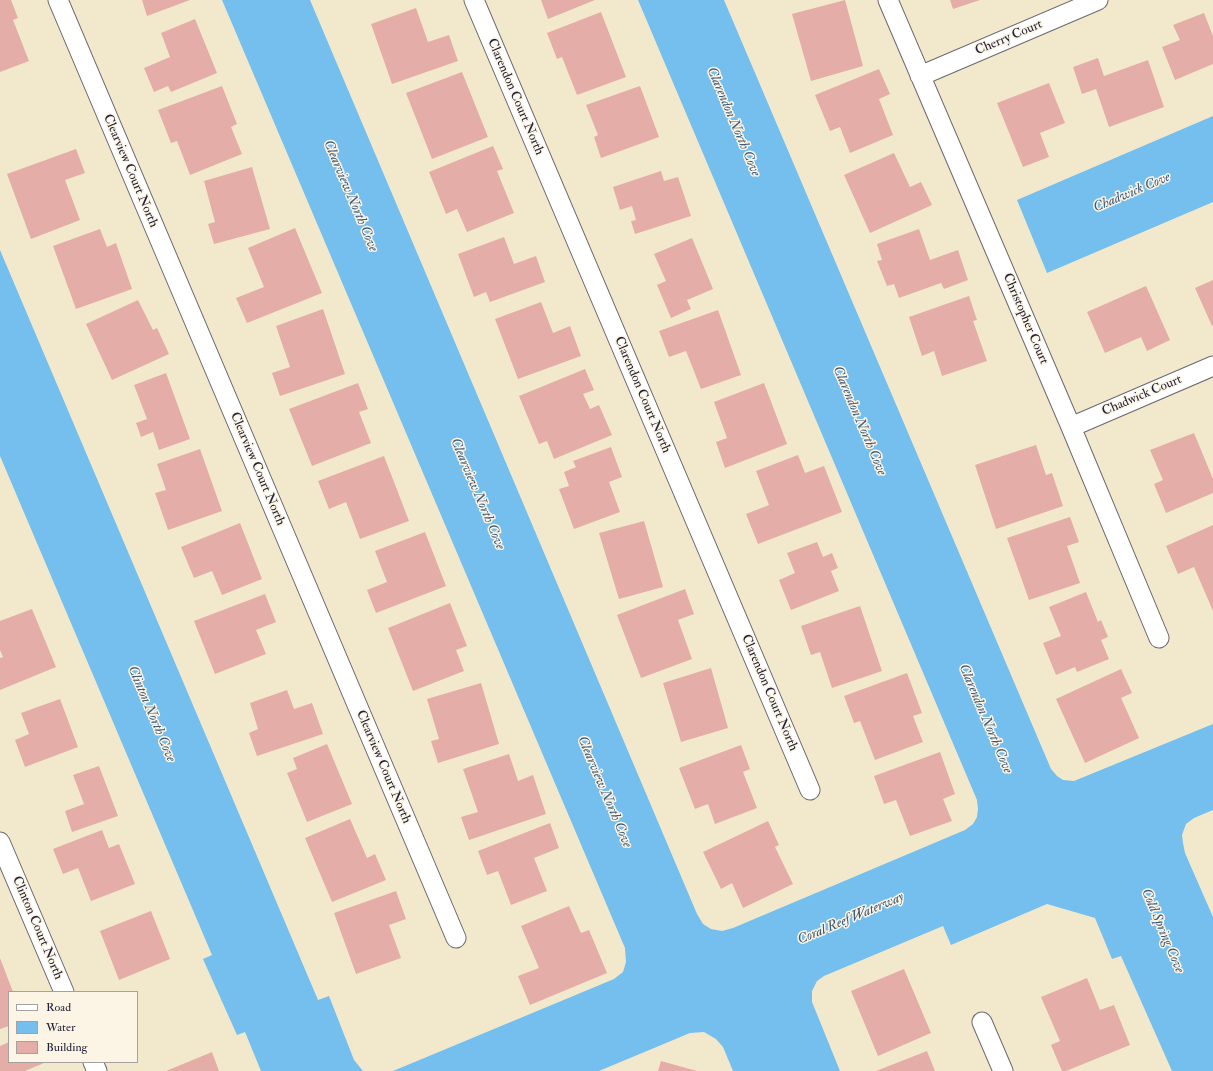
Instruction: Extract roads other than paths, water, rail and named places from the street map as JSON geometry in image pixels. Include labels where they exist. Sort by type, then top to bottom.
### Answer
[{"type":"street","name":"Clearview Court North","points":[[58,0],[456,938]]},
{"type":"street","name":"Clarendon Court North","points":[[474,0],[810,790]]},
{"type":"street","name":"Christopher Court","points":[[888,0],[1071,426],[1159,638]]},
{"type":"street","name":"Cherry Court","points":[[920,76],[1098,0]]},
{"type":"street","name":"Chadwick Court","points":[[1071,426],[1213,366]]},
{"type":"street","name":"Clinton Court North","points":[[0,842],[64,991]]},
{"type":"street","points":[[982,1022],[1004,1071]]},
{"type":"water","points":[[222,0],[310,0],[697,914],[703,924],[711,929],[722,931],[733,928],[965,830],[973,824],[977,817],[978,809],[977,800],[638,0],[724,0],[1051,769],[1063,780],[1074,781],[1213,724],[1213,810],[1194,818],[1186,824],[1182,835],[1185,853],[1213,917],[1213,1071],[1172,1071],[1121,956],[1112,959],[1095,918],[1047,904],[951,945],[943,926],[824,976],[817,981],[812,991],[812,1002],[840,1071],[733,1071],[723,1047],[716,1039],[704,1032],[690,1033],[599,1071],[393,1071],[614,979],[623,972],[626,962],[625,948]]},
{"type":"water","name":"Chadwick Cove","points":[[1213,116],[1213,202],[1047,273],[1017,200]]},
{"type":"water","name":"Clinton North Cove","points":[[0,250],[318,1000],[329,996],[354,1060],[363,1071],[261,1071],[245,1032],[237,1035],[203,959],[212,955],[0,456]]},
{"type":"water label","name":"Clarendon North Cove","points":[[733,122]]},
{"type":"water label","name":"Clearview North Cove","points":[[350,196]]},
{"type":"water label","name":"Clarendon North Cove","points":[[859,421]]},
{"type":"water label","name":"Clearview North Cove","points":[[477,494]]},
{"type":"water label","name":"Clarendon North Cove","points":[[985,719]]},
{"type":"water label","name":"Clearview North Cove","points":[[604,792]]},
{"type":"water label","name":"Coral Reef Waterway","points":[[851,919]]},
{"type":"water label","name":"Cold Spring Cove","points":[[1162,931]]}]
